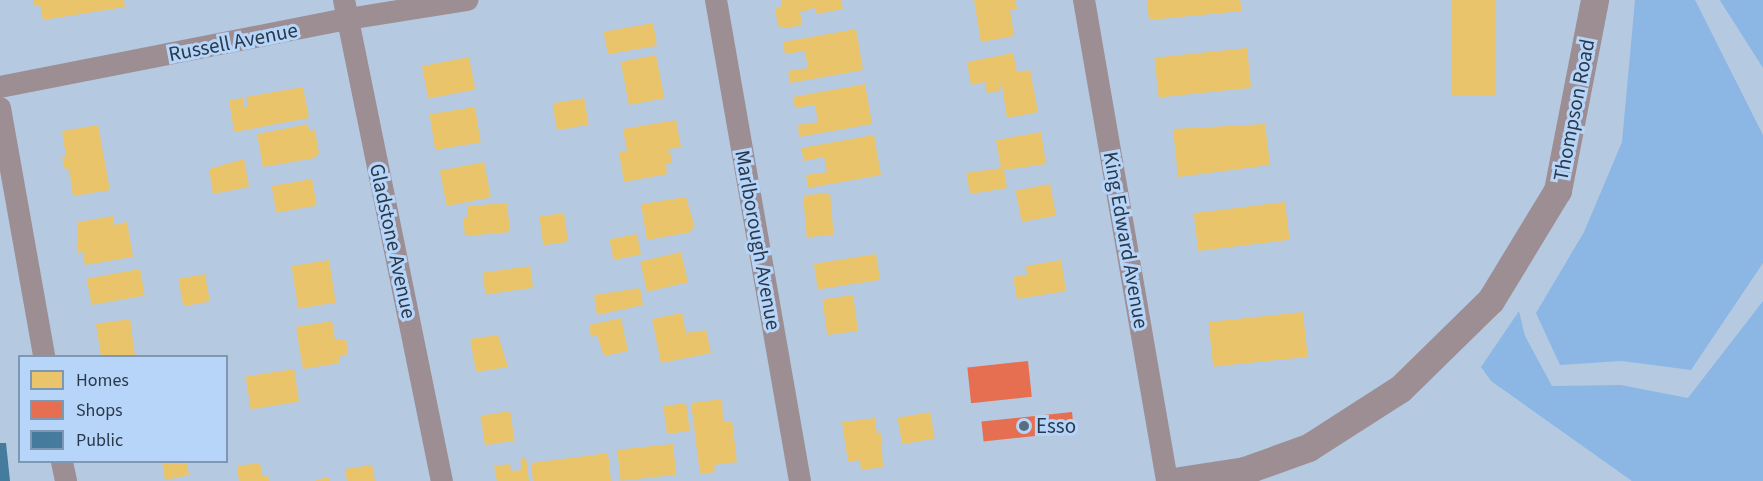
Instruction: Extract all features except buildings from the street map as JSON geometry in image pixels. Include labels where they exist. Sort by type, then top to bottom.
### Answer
[{"type":"street","name":"Russell Avenue","points":[[0,87],[346,10],[467,0]]},
{"type":"street","name":"Marlborough Avenue","points":[[716,0],[800,481]]},
{"type":"street","name":"King Edward Avenue","points":[[1084,0],[1167,481]]},
{"type":"street","name":"Thompson Road","points":[[1180,481],[1245,471],[1310,448],[1401,389],[1491,300],[1558,191],[1594,0]]},
{"type":"street","name":"Gladstone Avenue","points":[[346,10],[442,481]]},
{"type":"street","points":[[0,108],[44,355]]},
{"type":"street","points":[[62,463],[66,481]]},
{"type":"shaded area","points":[[1635,0],[1695,0],[1763,135],[1763,263],[1691,370],[1622,361],[1560,365],[1536,313],[1584,232],[1622,142]]},
{"type":"shaded area","points":[[1720,0],[1763,0],[1763,68],[1721,2]]},
{"type":"shaded area","points":[[1763,301],[1763,481],[1632,481],[1491,381],[1481,367],[1519,311],[1525,336],[1552,386],[1621,385],[1688,398]]},
{"type":"place","name":"Esso","points":[[1024,426]]}]
